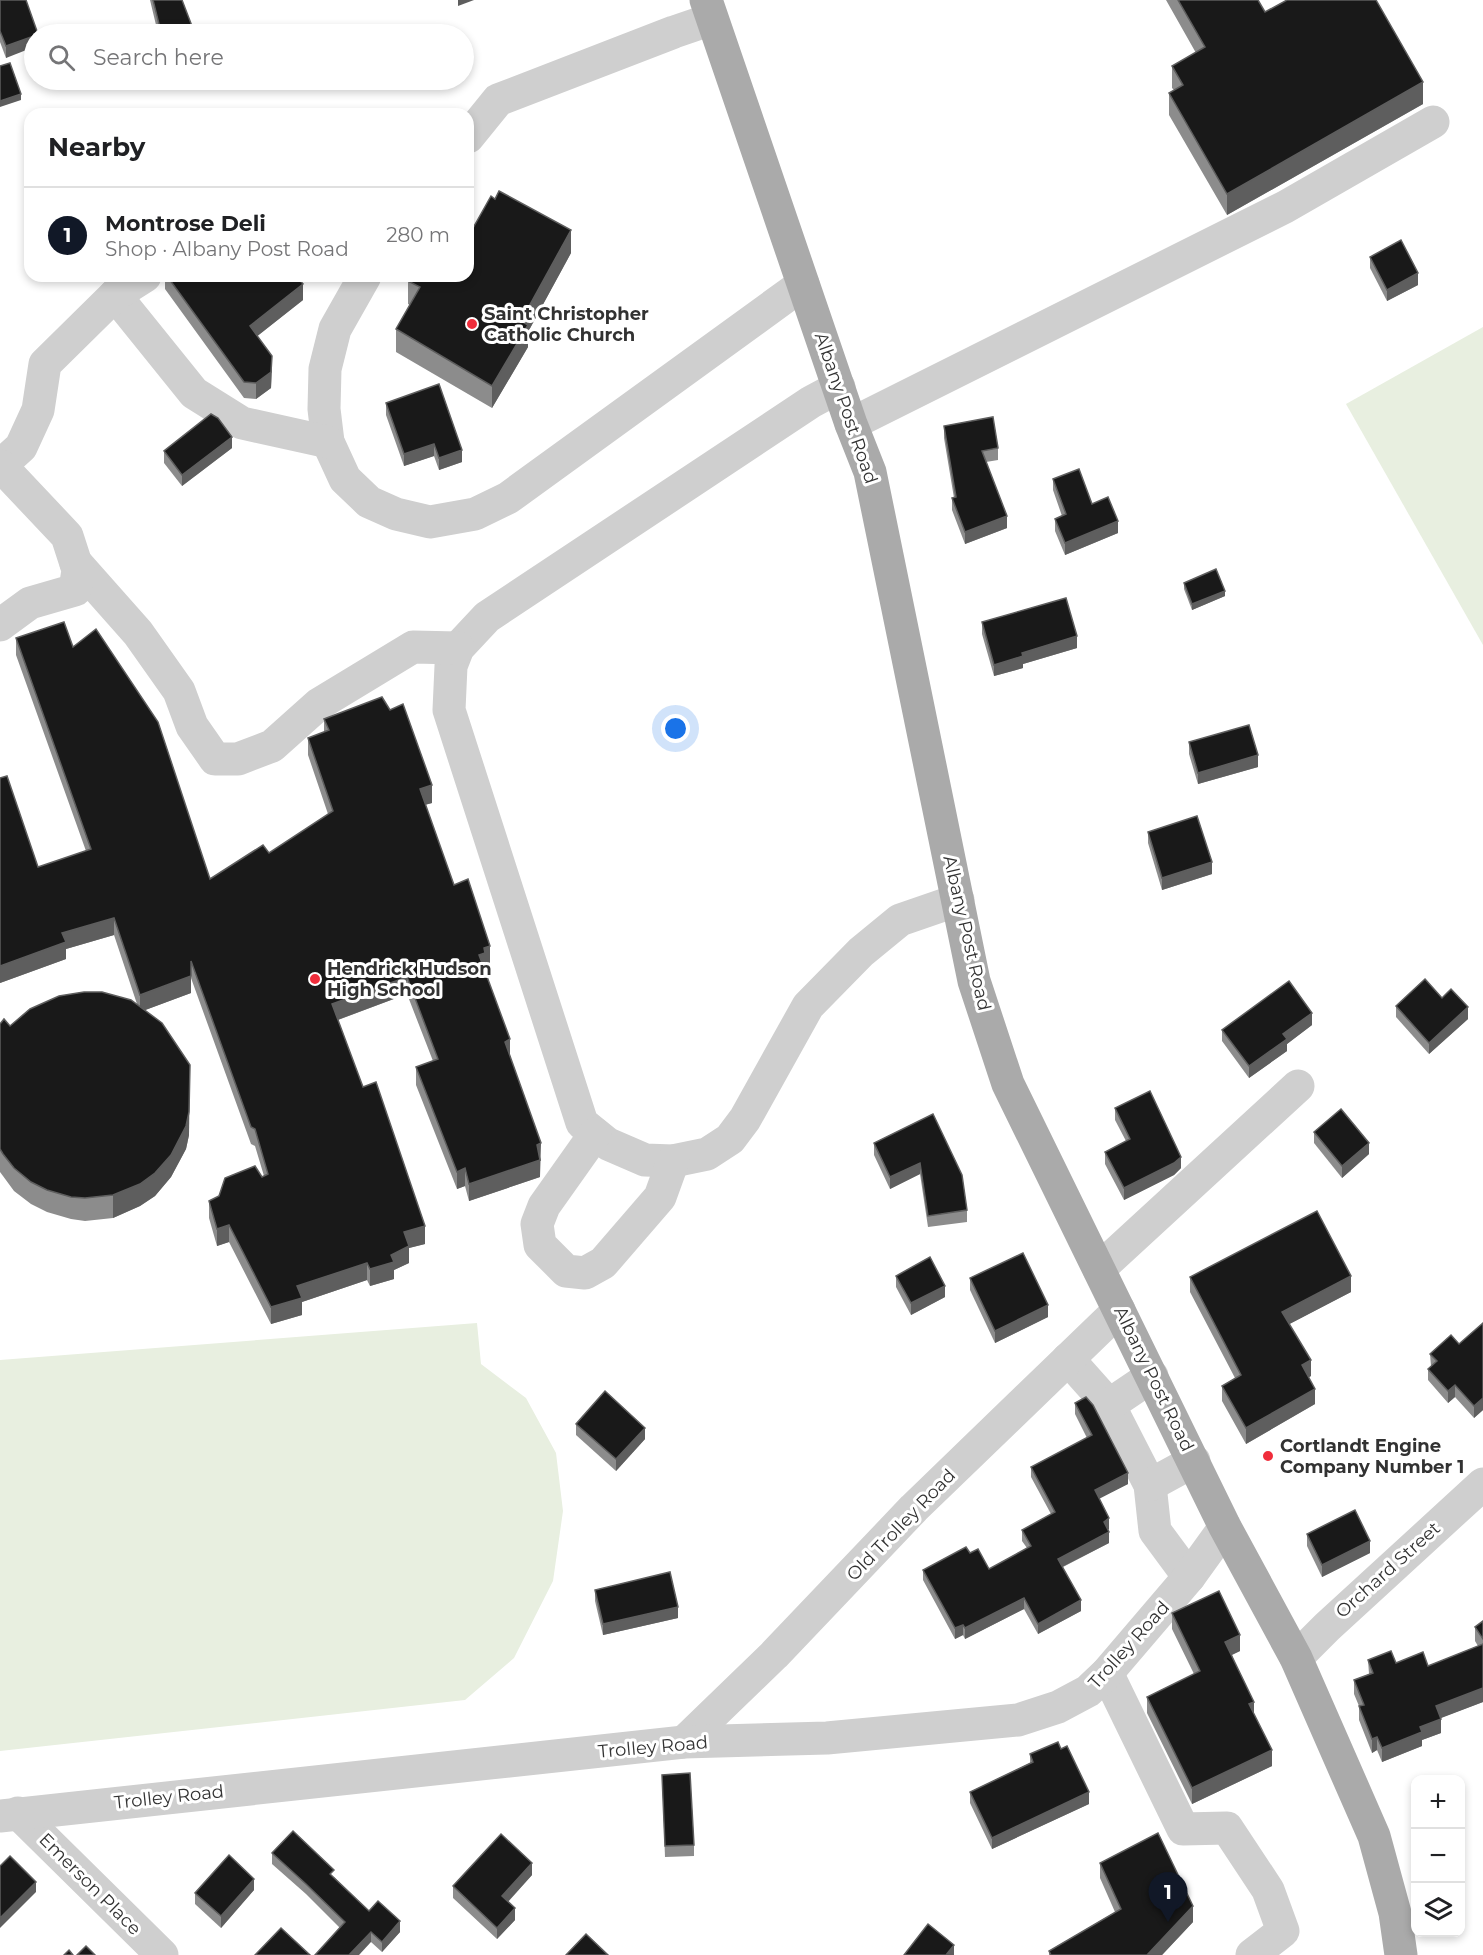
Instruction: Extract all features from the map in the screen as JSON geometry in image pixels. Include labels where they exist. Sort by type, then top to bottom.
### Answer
[{"type":"main road","name":"Albany Post Road","points":[[709,10],[838,387],[870,472],[974,981],[1008,1084],[1225,1527],[1296,1658],[1374,1836],[1395,1912],[1401,1955]]},
{"type":"street","points":[[474,125],[498,100],[674,32],[709,10]]},
{"type":"street","points":[[851,424],[1285,207],[1433,122]]},
{"type":"street","points":[[0,625],[30,603],[75,590],[78,570],[67,536],[7,460],[38,410],[45,364],[115,295],[136,282]]},
{"type":"street","points":[[361,282],[334,329],[325,369],[324,409],[328,442],[345,479],[369,502],[396,514],[430,522],[475,514],[508,498],[804,284]]},
{"type":"street","points":[[115,295],[194,393],[242,423],[328,442]]},
{"type":"street","points":[[838,387],[801,408],[487,617],[458,648],[451,666],[449,710],[582,1123],[608,1144],[645,1160],[673,1161],[706,1154],[730,1139],[746,1119],[808,1006],[861,952],[900,920],[958,900]]},
{"type":"street","points":[[76,563],[138,633],[179,691],[192,726],[214,759],[238,759],[272,746],[319,704],[413,646],[458,648]]},
{"type":"street","points":[[1099,1269],[1298,1086]]},
{"type":"street","points":[[595,1134],[544,1206],[537,1224],[540,1245],[566,1271],[585,1273],[603,1263],[660,1197],[673,1161]]},
{"type":"street","name":"Old Trolley Road","points":[[684,1742],[774,1655],[914,1508],[1119,1310]]},
{"type":"street","points":[[1068,1359],[1109,1405],[1150,1485],[1155,1531],[1189,1577]]},
{"type":"street","points":[[1109,1405],[1152,1376]]},
{"type":"street","points":[[1150,1485],[1194,1461]]},
{"type":"street","name":"Orchard Street","points":[[1296,1658],[1483,1484]]},
{"type":"street","name":"Trolley Road","points":[[9,1814],[684,1742],[827,1738],[1018,1720],[1058,1707],[1088,1691],[1107,1673],[1189,1577],[1225,1527]]},
{"type":"street","points":[[1107,1673],[1183,1829],[1227,1828],[1268,1890],[1283,1931],[1252,1955]]},
{"type":"street","name":"Emerson Place","points":[[9,1814],[162,1955]]},
{"type":"green space","points":[[1483,327],[1483,645],[1346,404]]},
{"type":"green space","points":[[477,1323],[481,1364],[526,1398],[556,1453],[563,1511],[553,1581],[514,1658],[465,1700],[0,1751],[0,1360]]},
{"type":"building","points":[[0,0],[26,0],[34,24],[24,24],[24,40],[6,46],[0,31]]},
{"type":"building","points":[[153,0],[182,0],[191,24],[159,24]]},
{"type":"building","points":[[1178,0],[1258,0],[1265,12],[1287,0],[1376,0],[1423,82],[1227,194],[1169,93],[1183,85],[1172,66],[1205,47]]},
{"type":"building","points":[[10,63],[21,94],[0,101],[0,66]]},
{"type":"building","name":"Saint Christopher Catholic Church","points":[[499,191],[571,230],[521,321],[528,325],[492,386],[396,329],[420,287],[410,282],[474,282],[474,226],[491,196],[495,199]]},
{"type":"building","points":[[1401,240],[1418,273],[1387,290],[1370,257]]},
{"type":"building","points":[[171,282],[301,282],[303,284],[250,326],[272,356],[271,372],[256,383],[244,382]]},
{"type":"building","points":[[439,384],[462,450],[439,458],[434,444],[404,454],[386,403]]},
{"type":"building","points":[[211,414],[218,418],[232,437],[182,475],[164,451]]},
{"type":"building","points":[[993,417],[998,448],[982,451],[1007,516],[965,532],[952,498],[956,497],[944,426]]},
{"type":"building","points":[[1079,469],[1092,504],[1108,497],[1118,521],[1065,543],[1055,519],[1066,514],[1053,479]]},
{"type":"building","points":[[1216,569],[1225,591],[1192,604],[1184,583]]},
{"type":"building","points":[[1066,598],[1077,636],[1022,653],[1023,656],[994,665],[982,622]]},
{"type":"building","name":"Hendrick Hudson High School","points":[[64,622],[73,647],[96,629],[158,722],[210,879],[263,845],[269,853],[333,811],[308,738],[329,730],[324,719],[382,697],[390,710],[403,704],[432,785],[420,789],[454,885],[468,879],[490,946],[484,948],[485,953],[479,955],[510,1039],[505,1042],[541,1143],[537,1145],[540,1160],[469,1184],[465,1168],[457,1172],[416,1067],[438,1059],[407,977],[332,1004],[363,1087],[376,1082],[425,1226],[404,1232],[409,1246],[391,1255],[394,1262],[370,1269],[367,1263],[297,1286],[302,1298],[271,1307],[229,1225],[217,1229],[209,1201],[219,1196],[225,1178],[255,1166],[262,1177],[268,1174],[255,1129],[251,1127],[191,961],[191,976],[140,995],[114,918],[62,933],[66,942],[0,966],[0,778],[7,776],[38,867],[91,849],[16,638]]},
{"type":"building","points":[[1249,725],[1258,755],[1198,773],[1189,742]]},
{"type":"building","points":[[1197,816],[1212,862],[1162,878],[1148,832]]},
{"type":"building","points":[[1425,979],[1442,998],[1451,989],[1468,1007],[1429,1043],[1396,1006]]},
{"type":"building","points":[[1289,981],[1312,1013],[1283,1034],[1287,1039],[1249,1066],[1222,1030]]},
{"type":"building","points":[[102,992],[131,1000],[162,1023],[190,1065],[189,1112],[186,1126],[171,1155],[155,1173],[140,1184],[113,1195],[85,1198],[71,1197],[47,1190],[31,1182],[14,1168],[0,1149],[0,1024],[4,1019],[10,1026],[30,1009],[59,996]]},
{"type":"building","points":[[1150,1091],[1181,1157],[1174,1163],[1124,1188],[1105,1152],[1130,1139],[1115,1108]]},
{"type":"building","points":[[1341,1109],[1369,1143],[1342,1166],[1314,1132]]},
{"type":"building","points":[[933,1114],[962,1175],[967,1210],[928,1216],[920,1163],[890,1177],[874,1143]]},
{"type":"building","points":[[1317,1211],[1351,1276],[1282,1312],[1311,1360],[1302,1365],[1315,1389],[1246,1428],[1222,1386],[1241,1375],[1190,1277]]},
{"type":"building","points":[[1023,1253],[1048,1305],[995,1331],[970,1278]]},
{"type":"building","points":[[930,1257],[945,1286],[911,1303],[896,1276]]},
{"type":"building","points":[[1483,1323],[1483,1398],[1474,1406],[1455,1385],[1448,1391],[1428,1369],[1437,1361],[1430,1354],[1451,1335],[1459,1344]]},
{"type":"building","points":[[605,1391],[645,1428],[616,1459],[576,1424]]},
{"type":"building","points":[[1086,1397],[1093,1405],[1128,1473],[1095,1490],[1109,1518],[1104,1522],[1109,1532],[1058,1559],[1081,1600],[1038,1624],[1024,1598],[965,1628],[963,1625],[955,1628],[923,1570],[966,1547],[970,1553],[978,1549],[989,1569],[1031,1546],[1022,1530],[1055,1512],[1031,1467],[1092,1435],[1075,1403]]},
{"type":"building","points":[[1355,1510],[1370,1541],[1322,1565],[1307,1534]]},
{"type":"building","points":[[670,1572],[678,1607],[603,1624],[595,1590]]},
{"type":"building","points":[[1219,1591],[1240,1635],[1225,1642],[1254,1702],[1249,1704],[1272,1750],[1192,1788],[1147,1697],[1200,1671],[1172,1613]]},
{"type":"building","points":[[1483,1621],[1483,1639],[1475,1627]]},
{"type":"building","points":[[1483,1644],[1483,1688],[1436,1706],[1441,1719],[1420,1727],[1422,1732],[1382,1748],[1377,1737],[1372,1739],[1359,1706],[1364,1705],[1354,1680],[1373,1673],[1368,1660],[1391,1651],[1396,1663],[1423,1652],[1428,1666]]},
{"type":"building","points":[[1058,1742],[1061,1749],[1067,1746],[1089,1792],[992,1838],[970,1792],[1033,1762],[1030,1754]]},
{"type":"building","points":[[690,1773],[694,1845],[665,1846],[662,1775]]},
{"type":"building","points":[[293,1831],[334,1870],[330,1874],[369,1911],[378,1901],[400,1921],[382,1942],[371,1932],[349,1955],[315,1955],[345,1922],[272,1853]]},
{"type":"building","points":[[1158,1833],[1193,1906],[1147,1955],[1051,1955],[1049,1951],[1121,1909],[1100,1863]]},
{"type":"building","points":[[501,1834],[532,1863],[502,1896],[515,1908],[497,1928],[453,1886]]},
{"type":"building","points":[[229,1855],[254,1879],[221,1916],[195,1893]]},
{"type":"building","points":[[10,1856],[36,1882],[0,1918],[0,1866]]},
{"type":"building","points":[[928,1924],[954,1945],[946,1955],[904,1955]]},
{"type":"building","points":[[281,1928],[310,1955],[255,1955]]},
{"type":"building","points":[[586,1934],[608,1955],[566,1955]]},
{"type":"building","points":[[86,1946],[95,1955],[77,1955]]},
{"type":"place","name":"Saint Christopher Catholic Church","points":[[472,324]]},
{"type":"place","name":"Hendrick Hudson High School","points":[[315,979]]},
{"type":"place","name":"Cortlandt Engine Company Number 1","points":[[1268,1456]]},
{"type":"place","name":"Montrose Deli","points":[[1168,1922]]}]
